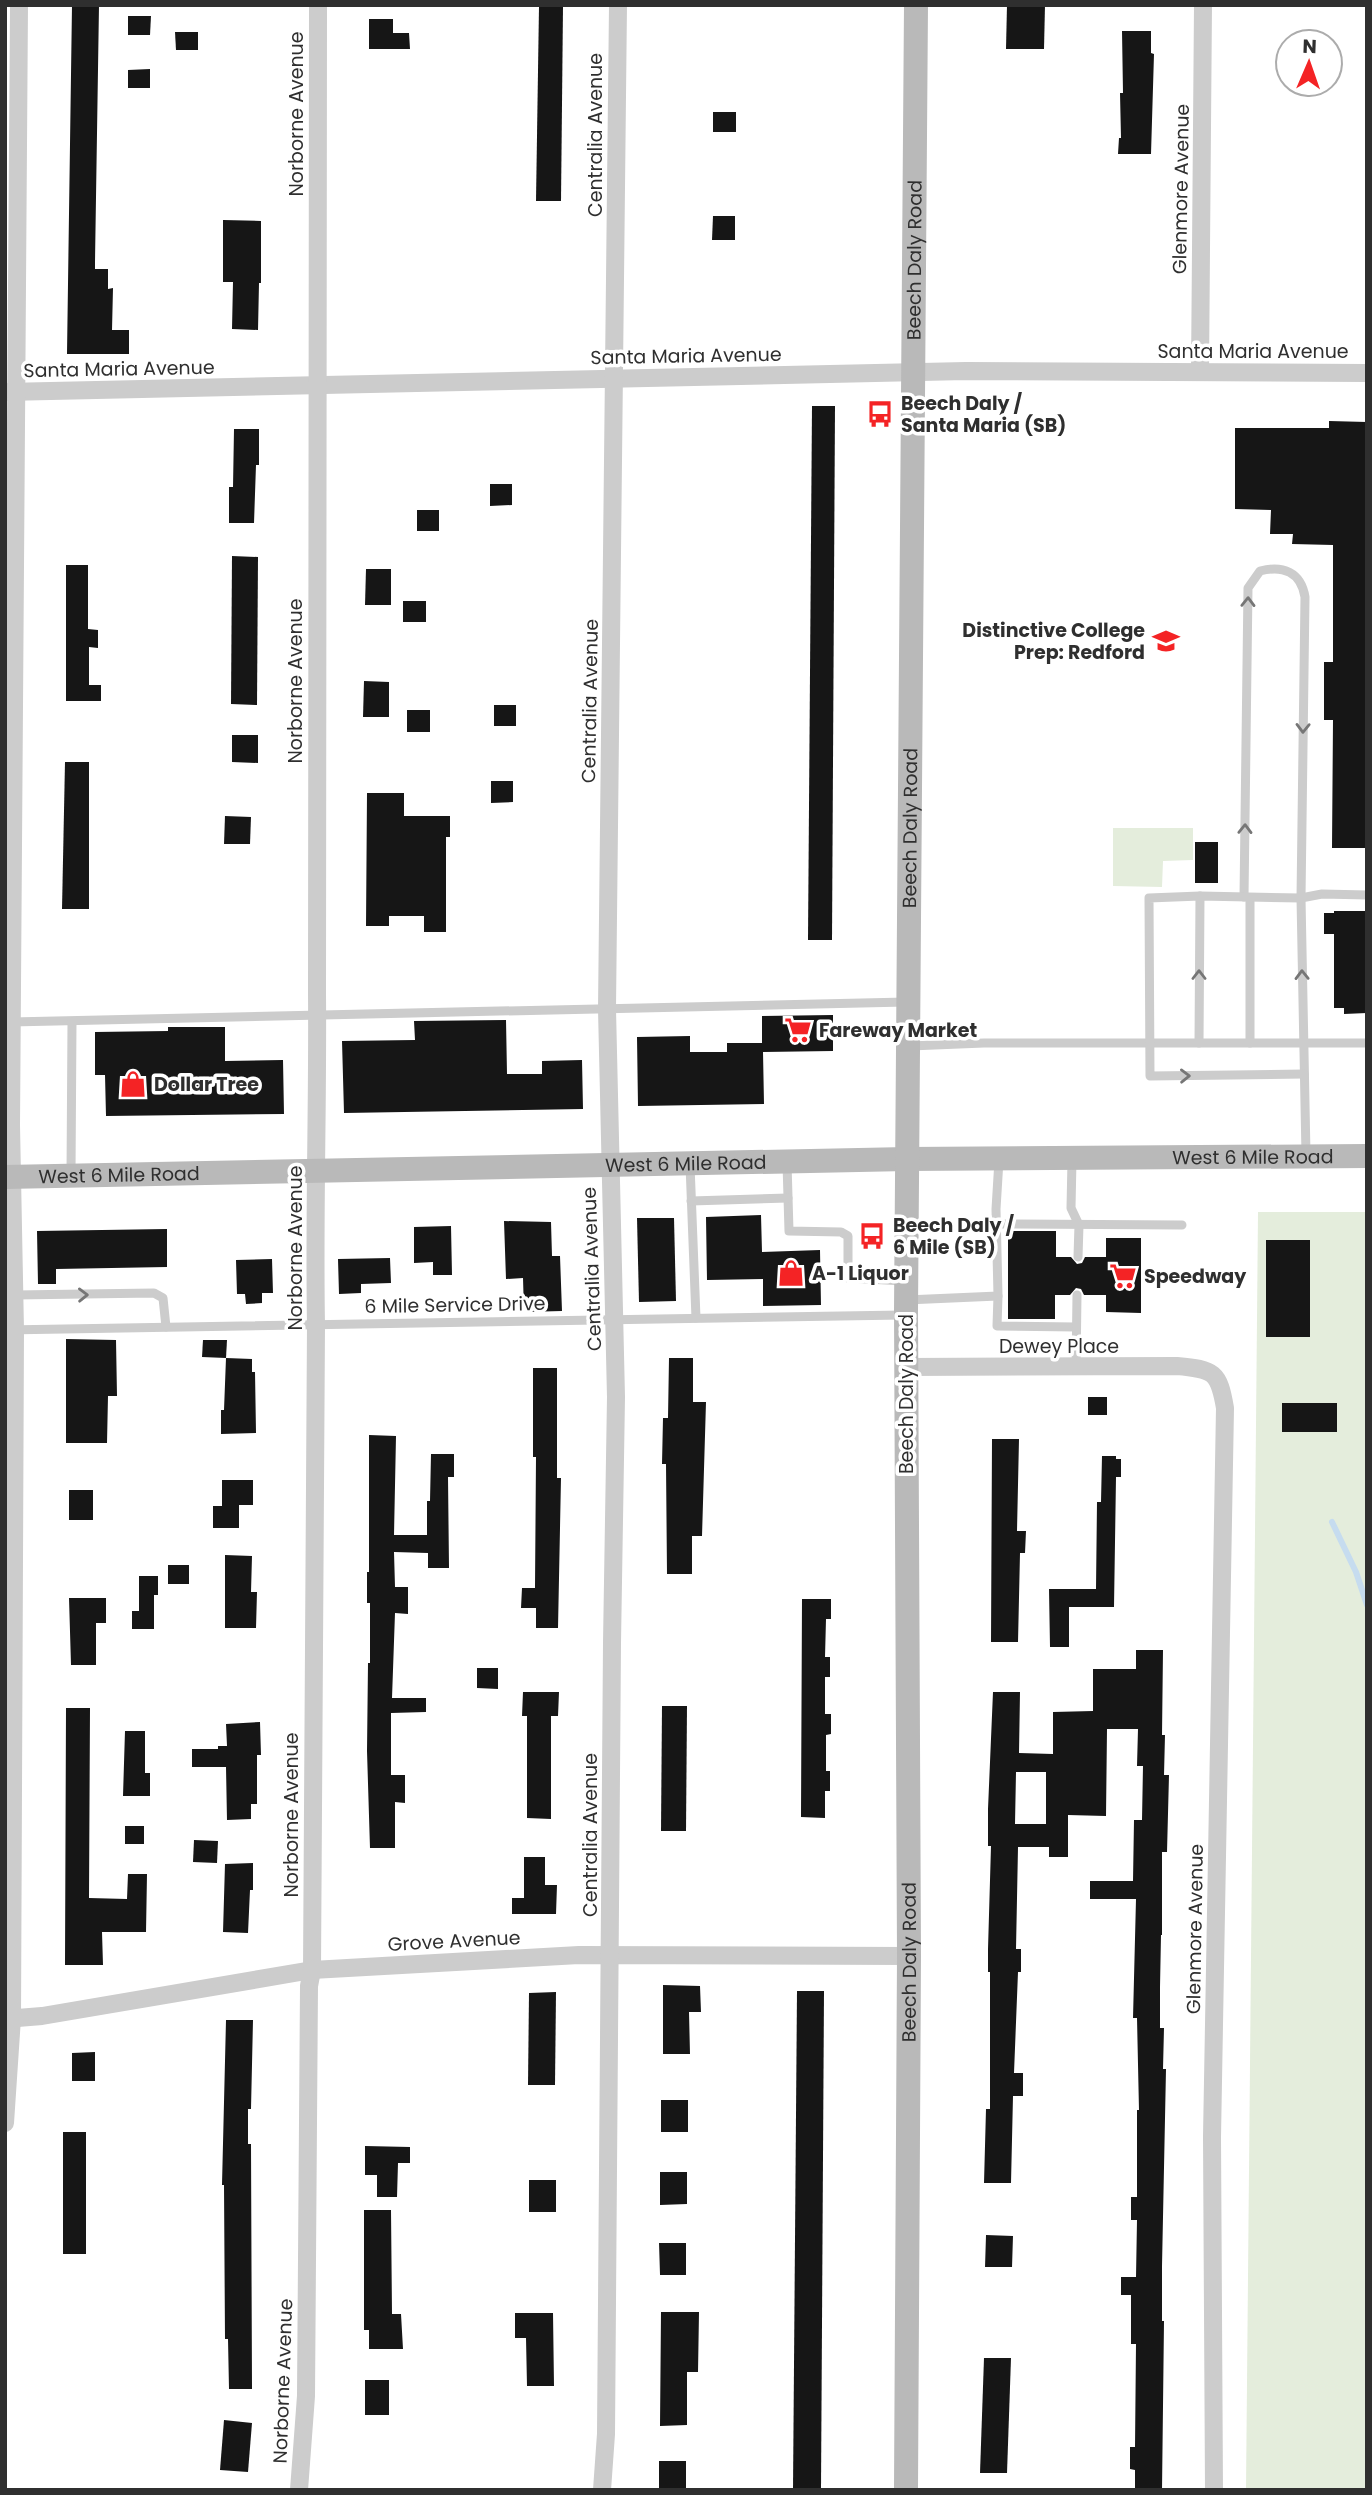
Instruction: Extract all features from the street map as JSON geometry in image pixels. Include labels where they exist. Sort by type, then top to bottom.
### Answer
[{"type":"main road","name":"Beech Daly Road","points":[[906,2490],[909,1956],[906,1299],[916,5]]},
{"type":"main road","name":"West 6 Mile Road","points":[[9,1177],[907,1159],[1367,1156]]},
{"type":"street","points":[[5,2123],[9,2018],[10,1330],[15,1295],[9,1177],[11,392],[19,5]]},
{"type":"street","name":"Norborne Avenue","points":[[299,2490],[306,2396],[309,1986],[312,1970],[318,1016],[315,385],[318,5]]},
{"type":"street","name":"Centralia Avenue","points":[[602,2490],[606,2434],[616,1397],[607,1009],[618,5]]},
{"type":"street","name":"Glenmore Avenue","points":[[1200,372],[1203,5]]},
{"type":"street","name":"Santa Maria Avenue","points":[[11,392],[914,373],[1367,373]]},
{"type":"street","name":"Dewey Place","points":[[906,1367],[1177,1366],[1198,1368],[1212,1373]]},
{"type":"street","name":"Glenmore Avenue","points":[[1212,1373],[1221,1385],[1225,1408],[1212,2137],[1213,2490]]},
{"type":"street","name":"Grove Avenue","points":[[9,2018],[41,2016],[312,1970],[579,1955],[909,1956]]},
{"type":"lane","points":[[1250,1043],[1247,897],[1248,588],[1260,571],[1281,569],[1291,571],[1298,578],[1305,597],[1301,898],[1306,1156]]},
{"type":"lane","points":[[1304,1074],[1150,1076],[1149,898],[1367,895]]},
{"type":"lane","points":[[1199,1043],[1200,896]]},
{"type":"lane","points":[[9,1022],[908,1002]]},
{"type":"lane","points":[[71,1176],[72,1022]]},
{"type":"lane","points":[[908,1046],[1367,1043]]},
{"type":"lane","points":[[999,1158],[996,1209],[997,1326],[1076,1327]]},
{"type":"lane","points":[[1072,1158],[1071,1208],[1079,1225],[1078,1257]]},
{"type":"lane","points":[[787,1161],[789,1231],[841,1232],[848,1236],[848,1278],[906,1299],[998,1296]]},
{"type":"lane","points":[[690,1163],[696,1318]]},
{"type":"lane","points":[[691,1201],[788,1198]]},
{"type":"lane","points":[[998,1224],[1182,1224]]},
{"type":"lane","points":[[15,1295],[154,1293],[163,1298],[166,1327]]},
{"type":"lane","points":[[1076,1368],[1077,1295]]},
{"type":"lane","name":"6 Mile Service Drive","points":[[10,1330],[696,1318],[906,1299]]},
{"type":"green space","points":[[1113,828],[1193,828],[1193,860],[1163,861],[1162,887],[1113,886]]},
{"type":"green space","points":[[1258,1212],[1367,1212],[1367,2490],[1246,2490]]},
{"type":"building","points":[[72,5],[99,5],[95,269],[108,269],[108,289],[113,288],[112,330],[129,330],[129,354],[67,354]]},
{"type":"building","points":[[1007,5],[1045,5],[1044,49],[1006,49]]},
{"type":"building","points":[[539,6],[563,6],[561,201],[536,201]]},
{"type":"building","points":[[128,16],[151,16],[150,35],[128,35]]},
{"type":"building","points":[[369,19],[393,19],[393,33],[409,33],[410,49],[369,49]]},
{"type":"building","points":[[1122,31],[1151,31],[1151,53],[1154,54],[1151,154],[1118,154],[1121,138],[1120,93],[1123,93]]},
{"type":"building","points":[[175,32],[198,32],[198,50],[176,50]]},
{"type":"building","points":[[150,69],[150,88],[128,88],[128,70]]},
{"type":"building","points":[[713,112],[736,112],[736,132],[713,132]]},
{"type":"building","points":[[713,216],[735,216],[735,240],[712,240]]},
{"type":"building","points":[[223,220],[261,221],[258,330],[232,329],[233,282],[223,282]]},
{"type":"building","points":[[812,406],[835,406],[832,940],[808,940]]},
{"type":"building","points":[[1329,421],[1367,422],[1367,848],[1332,848],[1333,720],[1324,720],[1324,662],[1333,662],[1333,545],[1292,544],[1293,534],[1270,534],[1271,510],[1235,509],[1235,428],[1329,428]]},
{"type":"building","points":[[234,429],[259,429],[254,523],[229,523]]},
{"type":"building","points":[[490,484],[512,484],[512,505],[490,506]]},
{"type":"building","points":[[417,510],[439,510],[439,531],[417,531]]},
{"type":"building","points":[[232,556],[258,557],[257,705],[231,704]]},
{"type":"building","points":[[66,565],[88,565],[88,629],[98,630],[98,648],[89,647],[89,685],[101,685],[101,701],[66,701]]},
{"type":"building","points":[[366,569],[391,569],[391,605],[365,605]]},
{"type":"building","points":[[403,601],[426,601],[426,622],[403,622]]},
{"type":"building","points":[[364,681],[389,682],[389,717],[363,717]]},
{"type":"building","points":[[494,705],[516,705],[516,726],[494,726]]},
{"type":"building","points":[[407,710],[430,710],[430,732],[407,732]]},
{"type":"building","points":[[232,735],[258,735],[258,763],[232,762]]},
{"type":"building","points":[[65,762],[89,762],[89,909],[62,909]]},
{"type":"building","points":[[491,781],[513,781],[513,802],[491,803]]},
{"type":"building","points":[[367,793],[404,793],[404,816],[450,816],[450,837],[446,837],[446,932],[424,932],[424,916],[389,916],[389,926],[366,926]]},
{"type":"building","points":[[225,816],[251,817],[250,844],[224,844]]},
{"type":"building","points":[[1195,842],[1218,842],[1218,883],[1195,883]]},
{"type":"building","points":[[1367,911],[1367,1013],[1344,1014],[1344,1008],[1334,1008],[1334,934],[1324,934],[1324,913]]},
{"type":"building","points":[[833,1015],[833,1051],[763,1052],[764,1104],[638,1106],[637,1037],[690,1036],[690,1052],[727,1052],[727,1043],[762,1043],[762,1016]]},
{"type":"building","points":[[506,1020],[507,1074],[542,1074],[542,1061],[582,1060],[583,1109],[344,1113],[342,1041],[415,1040],[414,1021]]},
{"type":"building","points":[[168,1027],[225,1027],[225,1061],[283,1060],[284,1114],[106,1116],[105,1075],[95,1075],[95,1032],[168,1031]]},
{"type":"building","points":[[761,1215],[762,1252],[820,1250],[821,1305],[763,1306],[763,1279],[707,1280],[706,1217]]},
{"type":"building","points":[[637,1218],[674,1218],[676,1301],[639,1302]]},
{"type":"building","points":[[504,1221],[551,1222],[552,1256],[560,1256],[562,1311],[524,1312],[523,1278],[506,1279]]},
{"type":"building","points":[[451,1226],[452,1275],[433,1275],[433,1262],[414,1263],[414,1227]]},
{"type":"building","points":[[167,1229],[167,1267],[56,1269],[56,1284],[38,1284],[37,1231]]},
{"type":"building","name":"Speedway","points":[[1008,1231],[1056,1231],[1056,1257],[1071,1257],[1077,1264],[1082,1263],[1085,1257],[1106,1257],[1106,1238],[1141,1238],[1141,1313],[1106,1312],[1106,1295],[1084,1295],[1081,1289],[1076,1288],[1070,1295],[1055,1295],[1055,1319],[1008,1319]]},
{"type":"building","points":[[1266,1240],[1310,1240],[1310,1337],[1266,1337]]},
{"type":"building","points":[[390,1258],[391,1283],[361,1284],[361,1293],[339,1294],[338,1259]]},
{"type":"building","points":[[272,1259],[273,1293],[262,1293],[262,1303],[246,1304],[245,1294],[237,1294],[236,1260]]},
{"type":"building","points":[[66,1339],[116,1340],[117,1396],[108,1396],[107,1443],[66,1443]]},
{"type":"building","points":[[203,1340],[227,1340],[226,1358],[202,1357]]},
{"type":"building","points":[[226,1358],[252,1359],[252,1372],[255,1372],[256,1433],[221,1434]]},
{"type":"building","points":[[669,1358],[693,1358],[693,1402],[706,1402],[702,1536],[692,1536],[692,1574],[667,1574],[666,1464],[662,1464],[663,1418],[668,1418]]},
{"type":"building","points":[[533,1368],[557,1368],[557,1478],[561,1478],[558,1628],[536,1628],[536,1608],[521,1608],[522,1588],[535,1588],[536,1457],[533,1457]]},
{"type":"building","points":[[1088,1397],[1107,1397],[1107,1415],[1088,1415]]},
{"type":"building","points":[[1282,1403],[1337,1403],[1337,1432],[1282,1432]]},
{"type":"building","points":[[369,1435],[396,1436],[394,1535],[427,1535],[431,1454],[454,1454],[454,1477],[448,1477],[449,1568],[428,1568],[428,1553],[394,1552],[395,1587],[408,1587],[408,1614],[395,1613],[392,1698],[426,1698],[426,1712],[391,1713],[391,1775],[405,1775],[405,1803],[395,1802],[395,1848],[370,1848],[367,1751],[370,1663],[370,1603],[367,1603]]},
{"type":"building","points":[[992,1439],[1019,1439],[1017,1531],[1026,1531],[1025,1553],[1020,1553],[1018,1642],[991,1642]]},
{"type":"building","points":[[1102,1456],[1116,1456],[1116,1459],[1121,1459],[1121,1477],[1116,1477],[1114,1607],[1069,1607],[1069,1647],[1050,1647],[1049,1589],[1096,1589],[1097,1502],[1101,1502]]},
{"type":"building","points":[[222,1480],[253,1480],[253,1505],[239,1505],[239,1528],[213,1528],[213,1506],[222,1506]]},
{"type":"building","points":[[69,1490],[93,1490],[93,1520],[69,1520]]},
{"type":"building","points":[[225,1555],[252,1556],[251,1592],[257,1592],[256,1628],[225,1628]]},
{"type":"building","points":[[168,1565],[189,1565],[189,1584],[168,1584]]},
{"type":"building","points":[[139,1576],[158,1576],[158,1595],[154,1595],[154,1629],[132,1629],[132,1611],[139,1611]]},
{"type":"building","points":[[69,1598],[106,1598],[106,1623],[96,1623],[96,1665],[71,1665]]},
{"type":"building","points":[[802,1599],[831,1599],[831,1619],[826,1619],[825,1657],[830,1657],[830,1677],[825,1677],[825,1714],[831,1714],[831,1734],[826,1735],[826,1771],[830,1771],[830,1791],[825,1791],[825,1818],[801,1817]]},
{"type":"building","points":[[1136,1650],[1163,1650],[1162,1735],[1165,1735],[1164,1775],[1169,1775],[1167,1852],[1162,1852],[1160,1987],[1160,2028],[1164,2028],[1163,2069],[1166,2069],[1162,2266],[1162,2490],[1135,2490],[1135,2470],[1130,2469],[1130,2447],[1135,2447],[1136,2344],[1131,2344],[1131,2295],[1121,2295],[1121,2277],[1136,2277],[1137,2220],[1131,2220],[1131,2197],[1137,2197],[1139,2110],[1137,2018],[1133,2018],[1136,1899],[1090,1899],[1090,1881],[1133,1881],[1134,1820],[1142,1820],[1143,1766],[1137,1766],[1138,1729],[1107,1729],[1106,1816],[1068,1815],[1068,1857],[1049,1857],[1049,1847],[1018,1847],[1016,1949],[1021,1949],[1021,1972],[1018,1972],[1014,2073],[1023,2073],[1023,2096],[1013,2096],[1011,2183],[984,2183],[986,2109],[990,2109],[988,1949],[991,1846],[988,1846],[988,1809],[993,1692],[1020,1692],[1019,1753],[1053,1754],[1053,1712],[1093,1711],[1093,1669],[1136,1669]],"holes":[[[1016,1772],[1046,1772],[1046,1824],[1015,1824]]]},
{"type":"building","points":[[477,1668],[498,1668],[498,1689],[477,1688]]},
{"type":"building","points":[[523,1692],[559,1692],[558,1716],[551,1716],[551,1819],[527,1818],[527,1716],[522,1716]]},
{"type":"building","points":[[662,1706],[687,1706],[686,1831],[661,1831]]},
{"type":"building","points":[[66,1708],[90,1708],[89,1898],[127,1899],[128,1874],[147,1874],[146,1932],[102,1932],[103,1965],[65,1965]]},
{"type":"building","points":[[260,1722],[261,1755],[257,1755],[257,1804],[251,1804],[251,1819],[227,1820],[226,1767],[192,1767],[192,1749],[218,1749],[218,1746],[227,1746],[226,1724]]},
{"type":"building","points":[[125,1731],[145,1731],[145,1773],[150,1773],[150,1796],[123,1796]]},
{"type":"building","points":[[125,1826],[144,1826],[144,1844],[125,1844]]},
{"type":"building","points":[[194,1840],[218,1841],[217,1863],[193,1862]]},
{"type":"building","points":[[524,1857],[545,1857],[545,1885],[557,1885],[556,1914],[512,1914],[512,1898],[524,1898]]},
{"type":"building","points":[[253,1863],[248,1933],[223,1932],[225,1864]]},
{"type":"building","points":[[663,1985],[700,1986],[701,2012],[689,2012],[690,2054],[663,2054]]},
{"type":"building","points":[[797,1991],[824,1991],[821,2490],[793,2490]]},
{"type":"building","points":[[556,1992],[555,2085],[528,2085],[529,1993]]},
{"type":"building","points":[[226,2020],[253,2020],[251,2109],[248,2109],[248,2144],[251,2144],[252,2389],[229,2389],[228,2339],[225,2339],[222,2185]]},
{"type":"building","points":[[95,2052],[95,2081],[72,2081],[72,2053]]},
{"type":"building","points":[[661,2100],[688,2100],[688,2132],[661,2132]]},
{"type":"building","points":[[63,2132],[86,2132],[86,2254],[63,2254]]},
{"type":"building","points":[[365,2146],[410,2147],[410,2163],[398,2163],[397,2197],[377,2197],[377,2175],[365,2175]]},
{"type":"building","points":[[660,2172],[687,2172],[687,2204],[660,2205]]},
{"type":"building","points":[[529,2180],[556,2180],[556,2212],[529,2212]]},
{"type":"building","points":[[364,2210],[391,2210],[392,2314],[401,2314],[403,2349],[369,2349],[369,2330],[364,2330]]},
{"type":"building","points":[[986,2235],[1013,2236],[1012,2267],[985,2267]]},
{"type":"building","points":[[659,2243],[686,2243],[686,2275],[660,2275]]},
{"type":"building","points":[[661,2312],[699,2312],[698,2372],[687,2372],[687,2425],[660,2426]]},
{"type":"building","points":[[515,2313],[553,2313],[554,2386],[527,2386],[526,2338],[515,2338]]},
{"type":"building","points":[[984,2358],[1011,2358],[1007,2473],[980,2473]]},
{"type":"building","points":[[365,2380],[389,2380],[389,2415],[365,2415]]},
{"type":"building","points":[[224,2420],[252,2423],[248,2472],[220,2470]]},
{"type":"building","points":[[659,2461],[686,2461],[686,2490],[659,2490]]},
{"type":"waterway","points":[[1332,1522],[1356,1572],[1367,1605]]},
{"type":"place","name":"Beech Daly / Santa Maria (SB)","points":[[880,414]]},
{"type":"place","name":"Distinctive College Prep: Redford","points":[[1166,641]]},
{"type":"place","name":"Fareway Market","points":[[798,1030]]},
{"type":"place","name":"Dollar Tree","points":[[133,1084]]},
{"type":"place","name":"Beech Daly / 6 Mile (SB)","points":[[872,1236]]},
{"type":"place","name":"A-1 Liquor","points":[[791,1273]]},
{"type":"place","name":"Speedway","points":[[1123,1276]]}]
